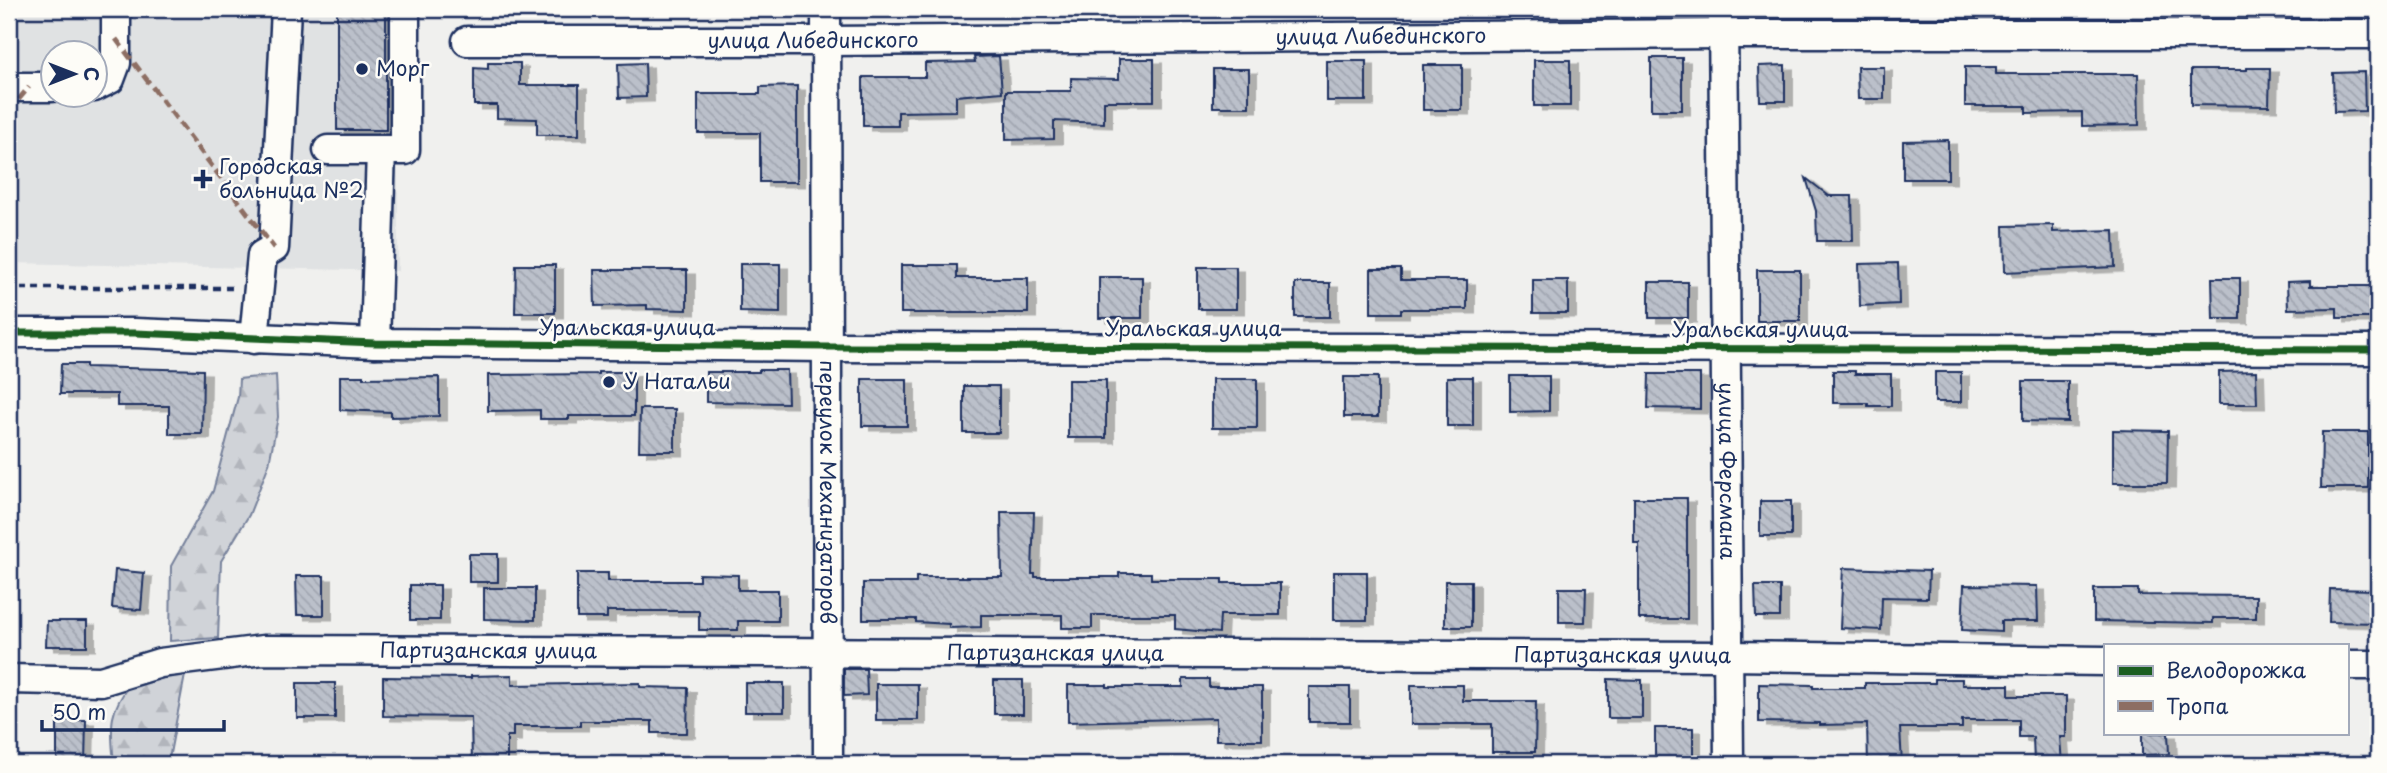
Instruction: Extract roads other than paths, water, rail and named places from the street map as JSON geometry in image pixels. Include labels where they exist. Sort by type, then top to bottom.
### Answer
[{"type":"street","points":[[108,80],[116,63],[116,9]]},
{"type":"street","points":[[254,339],[262,255],[274,248],[286,9]]},
{"type":"street","points":[[328,150],[405,150],[405,9]]},
{"type":"street","name":"переулок Механизаторов","points":[[826,9],[828,764]]},
{"type":"street","name":"улица Либединского","points":[[467,41],[826,41],[1723,21],[2378,34]]},
{"type":"street","name":"улица Ферсмана","points":[[1723,21],[1729,764]]},
{"type":"street","points":[[9,87],[38,87]]},
{"type":"street","points":[[375,343],[381,150]]},
{"type":"street","name":"Уральская улица","points":[[9,333],[135,333],[375,343],[827,347],[2378,350]]},
{"type":"street","name":"Партизанская улица","points":[[9,679],[101,681],[160,663],[263,650],[1727,656],[2104,661]]},
{"type":"street","points":[[2348,665],[2378,665]]},
{"type":"place","name":"Морг","points":[[362,69]]},
{"type":"place","name":"Городская больница №2","points":[[203,179]]},
{"type":"place","name":"У Натальи","points":[[609,382]]}]
